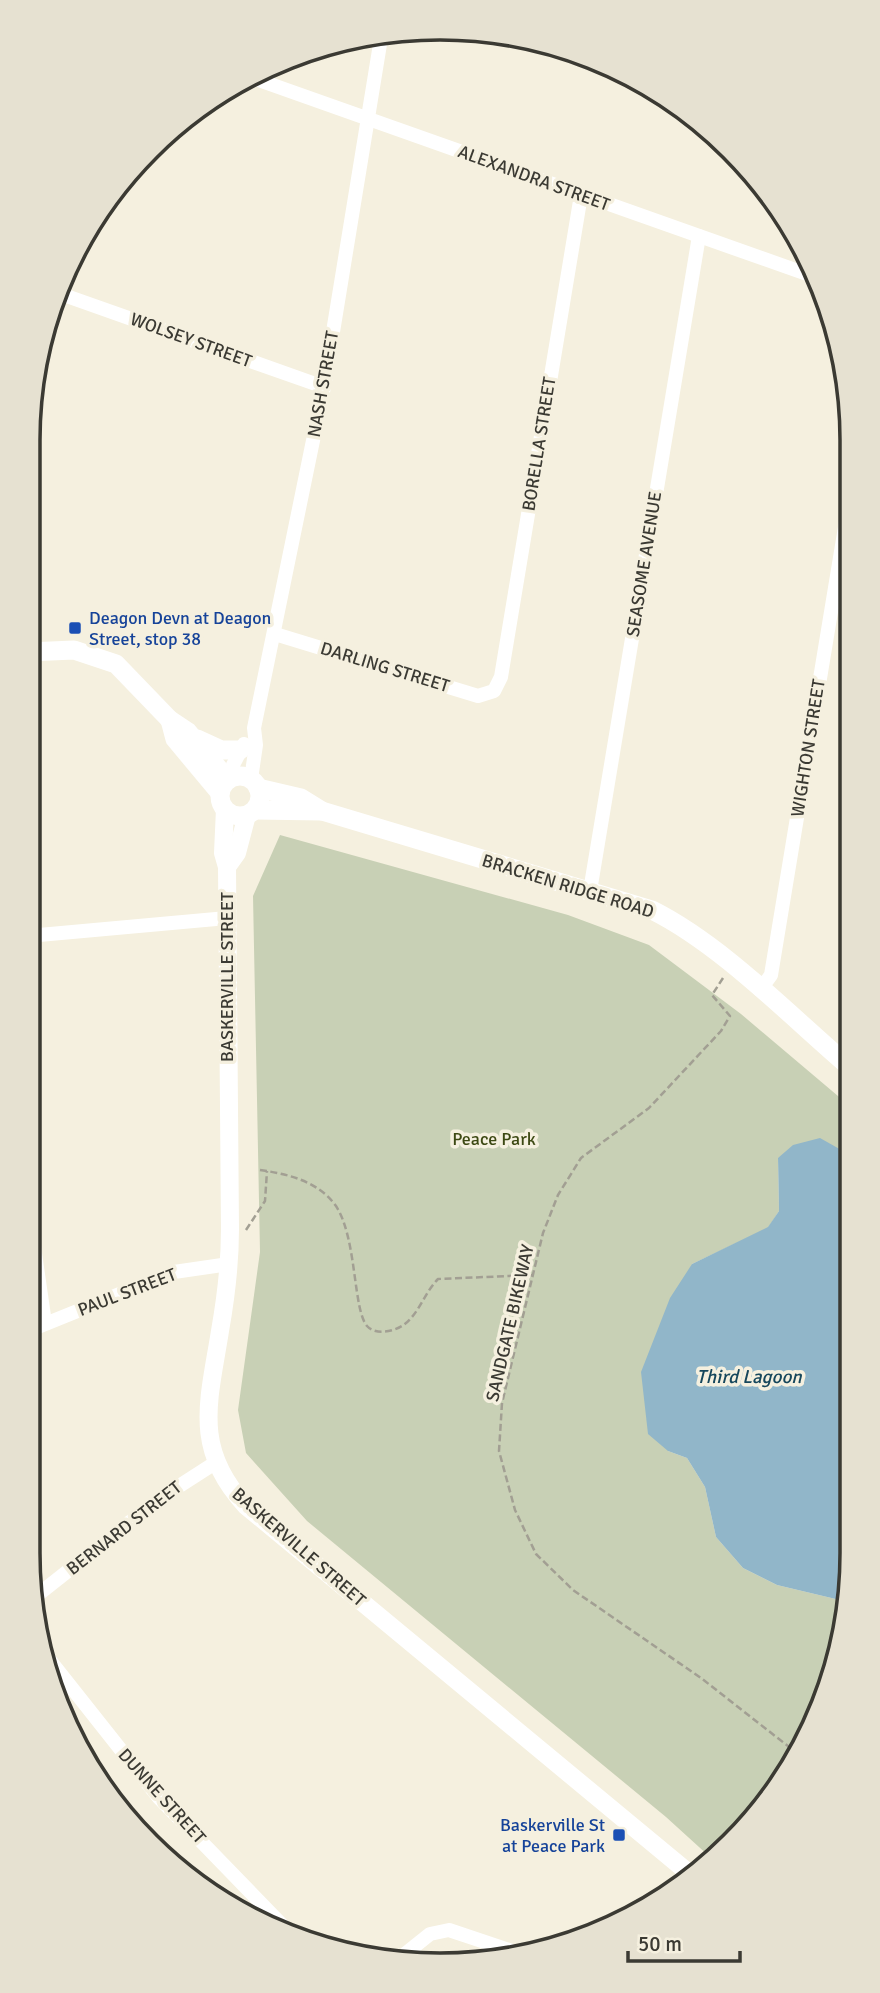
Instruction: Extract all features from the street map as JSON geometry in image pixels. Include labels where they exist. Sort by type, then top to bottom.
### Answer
[{"type":"main road","points":[[40,651],[74,650],[116,664],[170,720],[192,737],[221,750],[240,751]]},
{"type":"main road","points":[[170,720],[175,738],[226,790]]},
{"type":"main road","points":[[192,737],[226,790],[235,815],[251,812],[260,800],[255,784],[241,776],[226,790]]},
{"type":"main road","name":"BRACKEN RIDGE ROAD","points":[[255,784],[301,798],[322,811],[652,910],[672,920],[760,990],[840,1059]]},
{"type":"main road","name":"BRACKEN RIDGE ROAD","points":[[251,812],[322,811]]},
{"type":"street","name":"NASH STREET","points":[[226,790],[240,751],[254,728],[275,634],[324,387],[380,45]]},
{"type":"street","name":"ALEXANDRA STREET","points":[[263,81],[803,273]]},
{"type":"street","name":"BORELLA STREET","points":[[494,691],[501,677],[581,195]]},
{"type":"street","name":"SEASOME AVENUE","points":[[590,891],[699,236]]},
{"type":"street","name":"WOLSEY STREET","points":[[66,298],[324,387]]},
{"type":"street","name":"WIGHTON STREET","points":[[760,990],[771,975],[840,557]]},
{"type":"street","name":"DARLING STREET","points":[[275,634],[478,696],[494,691]]},
{"type":"street","name":"NASH STREET","points":[[254,728],[255,784]]},
{"type":"street","name":"BASKERVILLE STREET","points":[[226,790],[223,853],[227,867],[229,1264],[207,1413],[215,1463],[231,1490],[246,1506],[684,1869]]},
{"type":"street","name":"BASKERVILLE STREET","points":[[227,867],[237,853],[251,812]]},
{"type":"street","points":[[40,935],[227,918]]},
{"type":"street","name":"PAUL STREET","points":[[40,1325],[174,1272],[203,1265],[229,1264]]},
{"type":"street","points":[[40,1288],[45,1323]]},
{"type":"street","name":"BERNARD STREET","points":[[42,1591],[159,1499],[215,1463]]},
{"type":"street","name":"DUNNE STREET","points":[[58,1670],[159,1798],[274,1917]]},
{"type":"street","points":[[408,1951],[430,1934],[449,1930],[502,1948]]},
{"type":"path","name":"SANDGATE BIKEWAY","points":[[723,978],[712,995],[730,1016],[722,1031],[649,1108],[581,1158],[558,1195],[543,1233],[502,1403],[499,1451],[515,1510],[536,1554],[573,1590],[701,1678],[789,1748]]},
{"type":"path","points":[[260,1170],[302,1179],[334,1203],[345,1221],[354,1256],[362,1316],[369,1328],[384,1332],[401,1327],[410,1320],[438,1279],[533,1275]]},
{"type":"path","points":[[243,1230],[249,1230],[265,1200],[267,1171]]},
{"type":"green space","name":"Peace Park","points":[[280,835],[568,915],[649,945],[741,1014],[840,1098],[840,1150],[778,1158],[779,1211],[768,1228],[692,1264],[668,1451],[687,1458],[705,1487],[716,1537],[743,1568],[777,1585],[837,1599],[832,1631],[819,1681],[799,1730],[772,1775],[741,1817],[705,1853],[666,1817],[307,1521],[246,1453],[238,1410],[260,1252],[253,896]]},
{"type":"water","name":"Third Lagoon","points":[[820,1138],[840,1149],[840,1553],[837,1599],[777,1585],[743,1568],[716,1537],[705,1487],[687,1458],[668,1451],[648,1434],[641,1372],[670,1298],[692,1264],[768,1227],[779,1211],[778,1158],[793,1145]]},
{"type":"place","name":"Deagon Devn at Deagon Street, stop 38","points":[[75,628]]},
{"type":"place","name":"Baskerville St at Peace Park","points":[[619,1835]]}]
